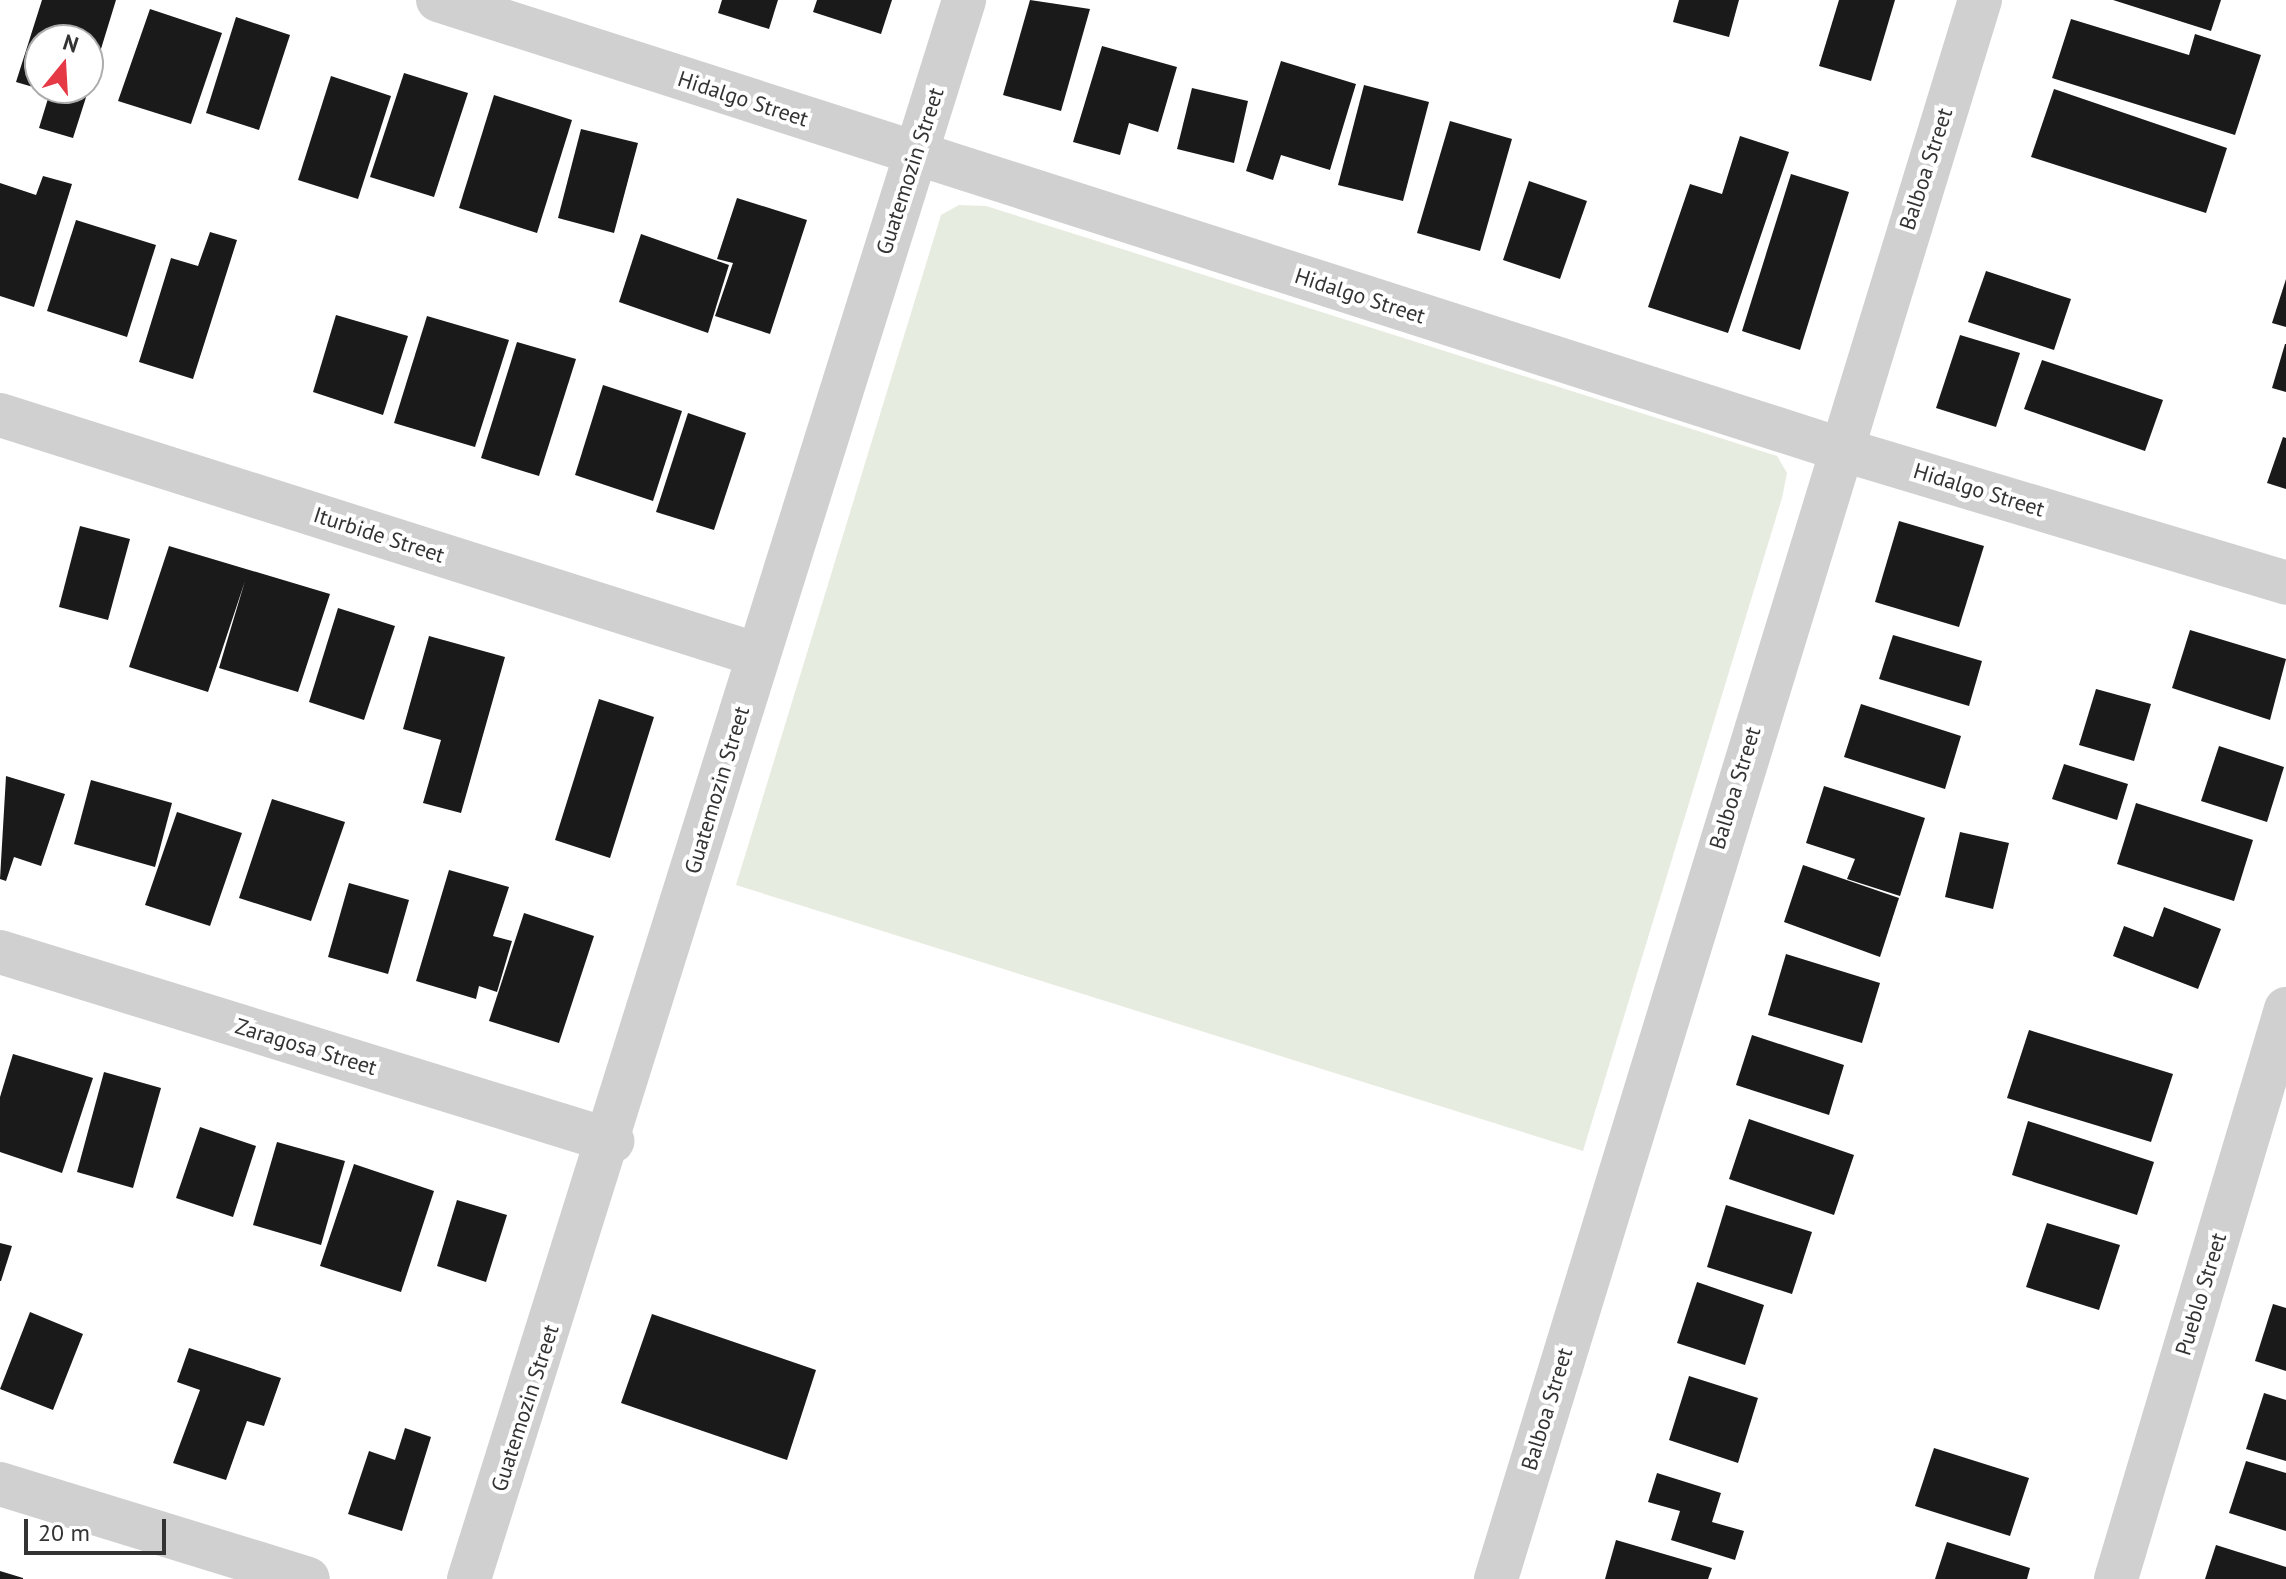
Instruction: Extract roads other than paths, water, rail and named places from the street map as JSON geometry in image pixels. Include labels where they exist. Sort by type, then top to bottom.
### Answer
[{"type":"street","name":"Hidalgo Street","points":[[438,0],[914,155],[1837,448],[2286,583]]},
{"type":"street","name":"Guatemozin Street","points":[[469,1579],[612,1141],[758,655],[964,0]]},
{"type":"street","name":"Balboa Street","points":[[1496,1579],[1837,448],[1980,0]]},
{"type":"street","name":"Iturbide Street","points":[[0,415],[758,655]]},
{"type":"street","name":"Zaragosa Street","points":[[0,952],[612,1141]]},
{"type":"street","name":"Pueblo Street","points":[[2116,1579],[2286,1009]]},
{"type":"street","points":[[0,1484],[308,1579]]}]
